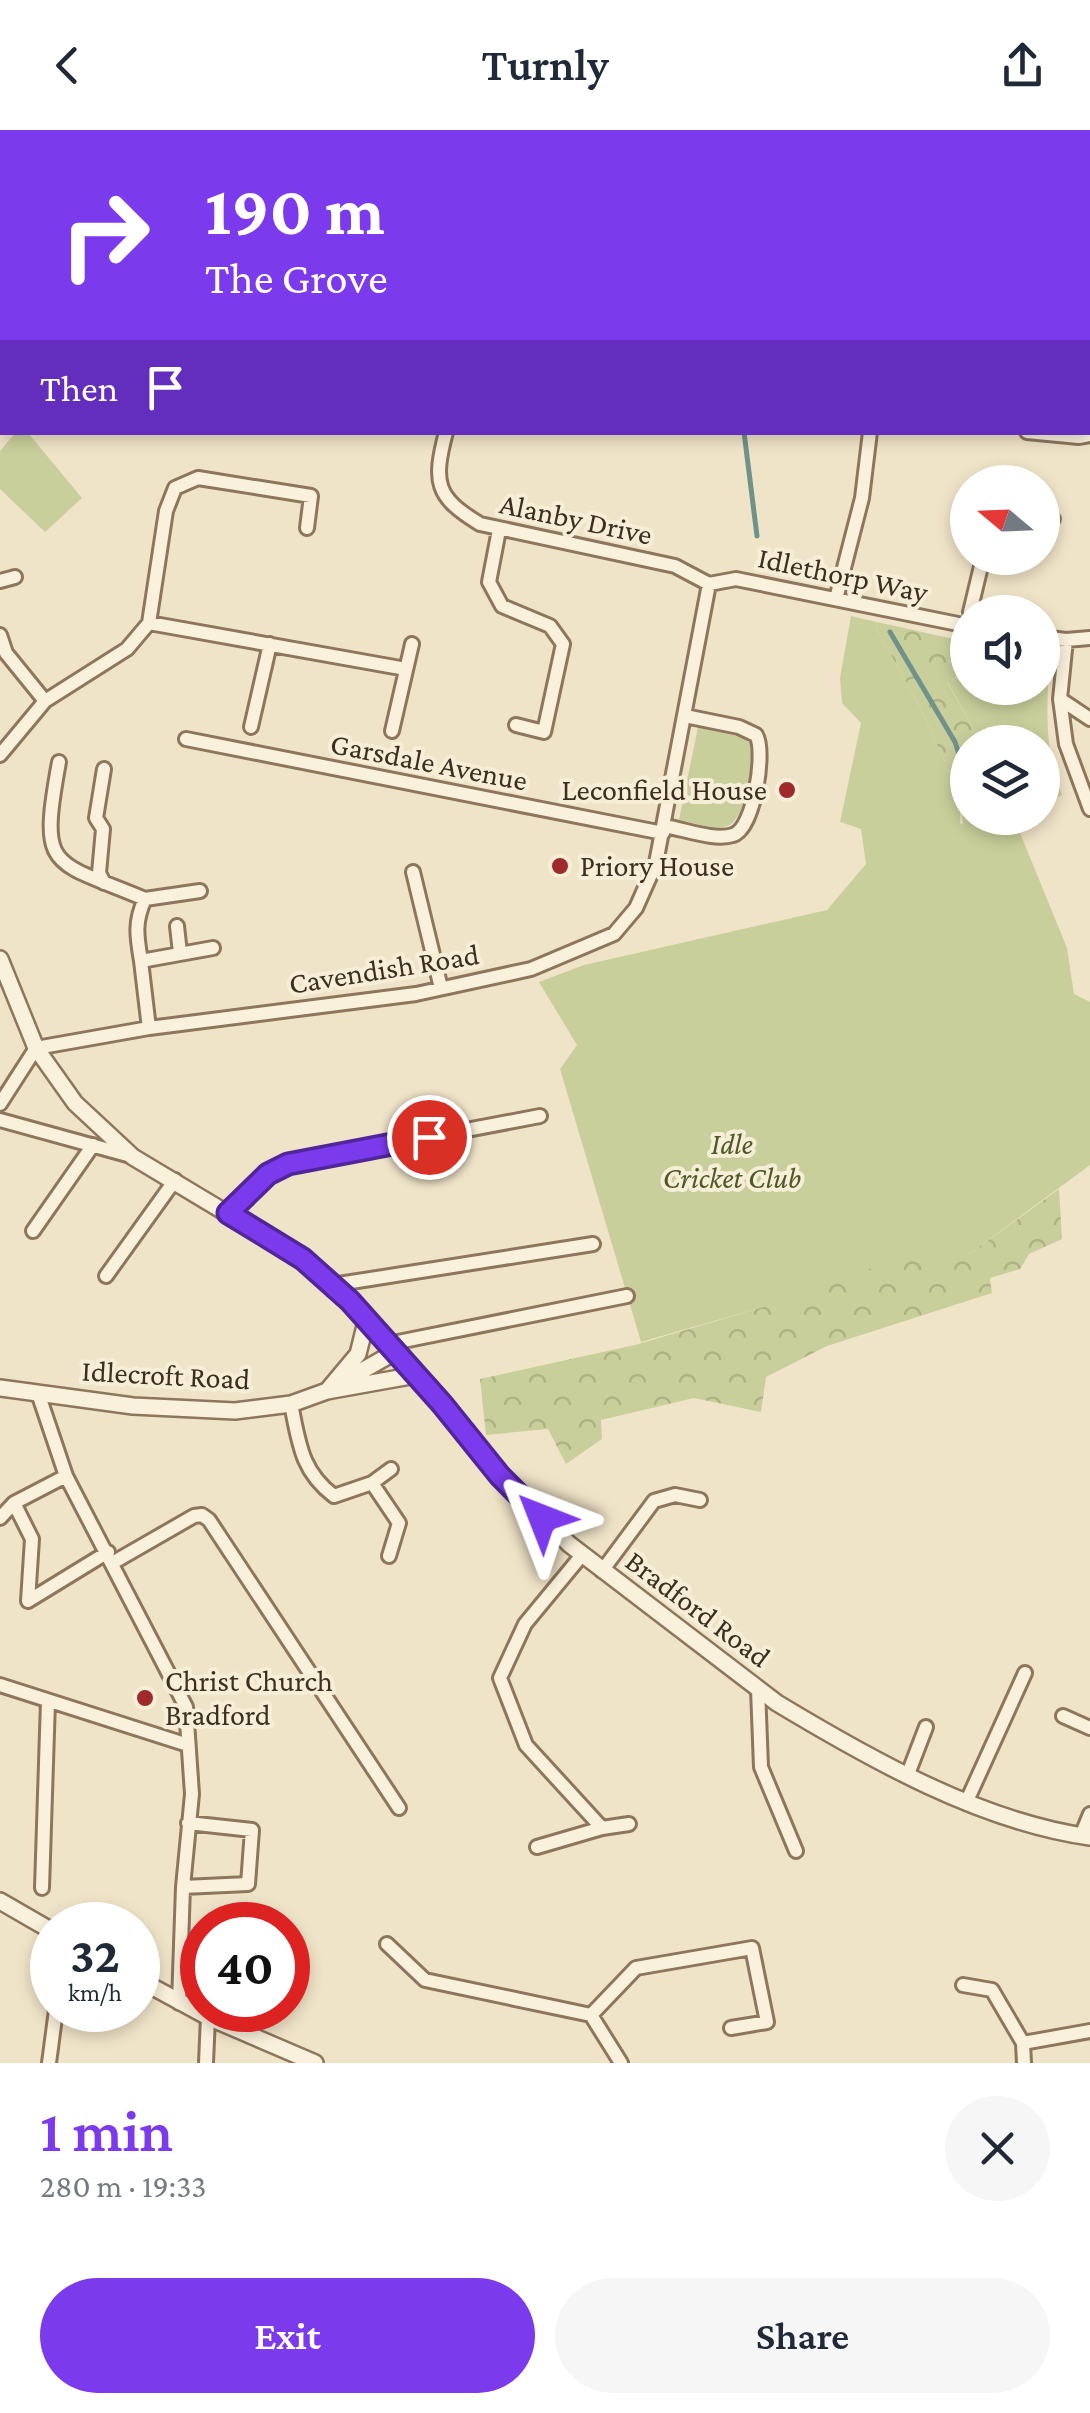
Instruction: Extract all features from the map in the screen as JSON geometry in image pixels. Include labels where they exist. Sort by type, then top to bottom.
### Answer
[{"type":"street","name":"Alanby Drive","points":[[445,435],[438,472],[441,491],[456,509],[480,524],[675,566],[709,584]]},
{"type":"street","points":[[836,599],[862,498],[870,435]]},
{"type":"street","points":[[1052,435],[1090,435]]},
{"type":"street","points":[[0,755],[46,701],[127,649],[149,623],[166,511],[175,488],[198,478],[312,496],[307,528]]},
{"type":"street","points":[[499,530],[488,582],[502,606],[550,626],[563,644],[544,732],[516,725]]},
{"type":"street","points":[[0,582],[16,577]]},
{"type":"street","name":"Idlethorp Way","points":[[709,584],[736,578],[950,622]]},
{"type":"street","name":"Cavendish Road","points":[[36,1048],[149,1028],[416,994],[531,969],[614,934],[636,908],[656,863],[709,584]]},
{"type":"street","points":[[149,623],[406,669]]},
{"type":"street","points":[[0,634],[6,653],[46,701]]},
{"type":"street","points":[[1060,639],[1090,638]]},
{"type":"street","points":[[1066,640],[1060,700],[1066,744],[1090,808]]},
{"type":"street","points":[[251,727],[270,644]]},
{"type":"street","points":[[392,730],[412,644]]},
{"type":"street","points":[[1060,700],[1090,718]]},
{"type":"street","points":[[663,830],[734,835],[743,830],[750,816],[761,752],[756,735],[739,727],[684,716]]},
{"type":"street","name":"Garsdale Avenue","points":[[186,739],[663,830]]},
{"type":"street","points":[[59,762],[48,829],[60,861],[80,874],[144,899],[200,891]]},
{"type":"street","points":[[104,769],[96,818],[104,829],[98,874],[104,883]]},
{"type":"street","points":[[413,872],[440,988]]},
{"type":"street","points":[[144,899],[135,931],[149,1028]]},
{"type":"street","points":[[177,926],[180,953]]},
{"type":"street","points":[[142,961],[213,948]]},
{"type":"street","points":[[0,958],[36,1048],[75,1103],[133,1157]]},
{"type":"street","points":[[0,1104],[36,1048]]},
{"type":"street","points":[[228,1213],[268,1174],[288,1164],[540,1116]]},
{"type":"street","name":"Bradford Road","points":[[0,1120],[133,1157],[276,1240],[332,1284],[366,1318],[500,1476],[582,1556],[758,1689],[805,1720],[966,1802],[1085,1837]]},
{"type":"street","points":[[33,1231],[93,1145]]},
{"type":"street","points":[[106,1276],[176,1180]]},
{"type":"street","points":[[332,1284],[593,1244]]},
{"type":"street","points":[[392,1348],[627,1296]]},
{"type":"street","points":[[327,1391],[358,1354],[366,1318]]},
{"type":"street","name":"Idlecroft Road","points":[[327,1391],[392,1348]]},
{"type":"street","name":"Idlecroft Road","points":[[0,1388],[167,1408],[235,1411],[291,1404],[327,1391],[416,1375]]},
{"type":"street","points":[[38,1393],[66,1476],[186,1707],[192,1794],[183,1887],[179,2003],[160,1992]]},
{"type":"street","points":[[291,1404],[301,1455],[316,1482],[334,1496],[372,1483],[391,1469]]},
{"type":"street","points":[[0,1518],[14,1503],[66,1476]]},
{"type":"street","points":[[372,1483],[400,1523],[389,1556]]},
{"type":"street","points":[[602,1572],[654,1501],[675,1495],[700,1500]]},
{"type":"street","points":[[14,1503],[32,1540],[28,1601],[194,1516],[202,1515],[209,1520],[399,1808]]},
{"type":"street","points":[[582,1556],[525,1624],[500,1678],[526,1745],[602,1828]]},
{"type":"street","points":[[966,1802],[1025,1673]]},
{"type":"street","points":[[0,1685],[188,1745]]},
{"type":"street","points":[[758,1689],[761,1766],[796,1851]]},
{"type":"street","points":[[42,1888],[48,1701]]},
{"type":"street","points":[[1063,1716],[1090,1728]]},
{"type":"street","points":[[908,1774],[926,1727]]},
{"type":"street","points":[[1085,1837],[1090,1814]]},
{"type":"street","points":[[183,1887],[248,1884],[252,1830],[188,1823]]},
{"type":"street","points":[[538,1847],[629,1824]]},
{"type":"street","points":[[0,1901],[30,1918]]},
{"type":"street","points":[[387,1944],[424,1980],[591,2014],[621,2063]]},
{"type":"street","points":[[591,2014],[636,1968],[752,1948],[767,2022],[731,2028]]},
{"type":"street","points":[[963,1985],[992,1990],[1023,2043],[1024,2063]]},
{"type":"street","points":[[1023,2043],[1090,2031]]},
{"type":"street","points":[[49,2063],[53,2032]]},
{"type":"street","points":[[206,2063],[207,2032]]},
{"type":"street","points":[[243,2032],[315,2063]]},
{"type":"green space","points":[[13,435],[30,435],[82,498],[45,532],[0,489],[0,451]]},
{"type":"green space","name":"Idle Cricket Club","points":[[851,616],[877,622],[876,628],[920,707],[950,774],[950,835],[1021,835],[1067,948],[1074,994],[1090,1002],[1090,1165],[972,1252],[934,1258],[641,1342],[560,1069],[577,1045],[539,982],[584,965],[827,910],[866,864],[861,829],[840,822],[861,723],[842,703],[840,678]]},
{"type":"green space","points":[[877,622],[950,638],[950,705],[960,705],[971,725],[950,725],[950,774],[920,707],[876,628]]},
{"type":"green space","points":[[960,705],[1047,705],[1048,725],[971,725]]},
{"type":"green space","points":[[698,727],[741,737],[753,745],[744,803],[734,822],[727,826],[710,827],[679,820]]},
{"type":"green space","points":[[1059,1189],[1062,1239],[1029,1254],[1020,1269],[990,1278],[992,1293],[827,1346],[766,1377],[761,1412],[694,1398],[601,1420],[602,1439],[566,1464],[548,1429],[486,1435],[480,1379],[635,1345],[763,1307],[889,1262],[972,1252]]},
{"type":"waterway","points":[[744,435],[757,536]]},
{"type":"waterway","points":[[890,632],[950,734]]},
{"type":"place","name":"Leconfield House","points":[[787,790]]},
{"type":"place","name":"Priory House","points":[[560,866]]},
{"type":"place","name":"Christ Church Bradford","points":[[145,1698]]},
{"type":"route","points":[[429,1137],[288,1164],[268,1174],[228,1213],[303,1259],[350,1301],[442,1404],[473,1446],[542,1518]]}]
